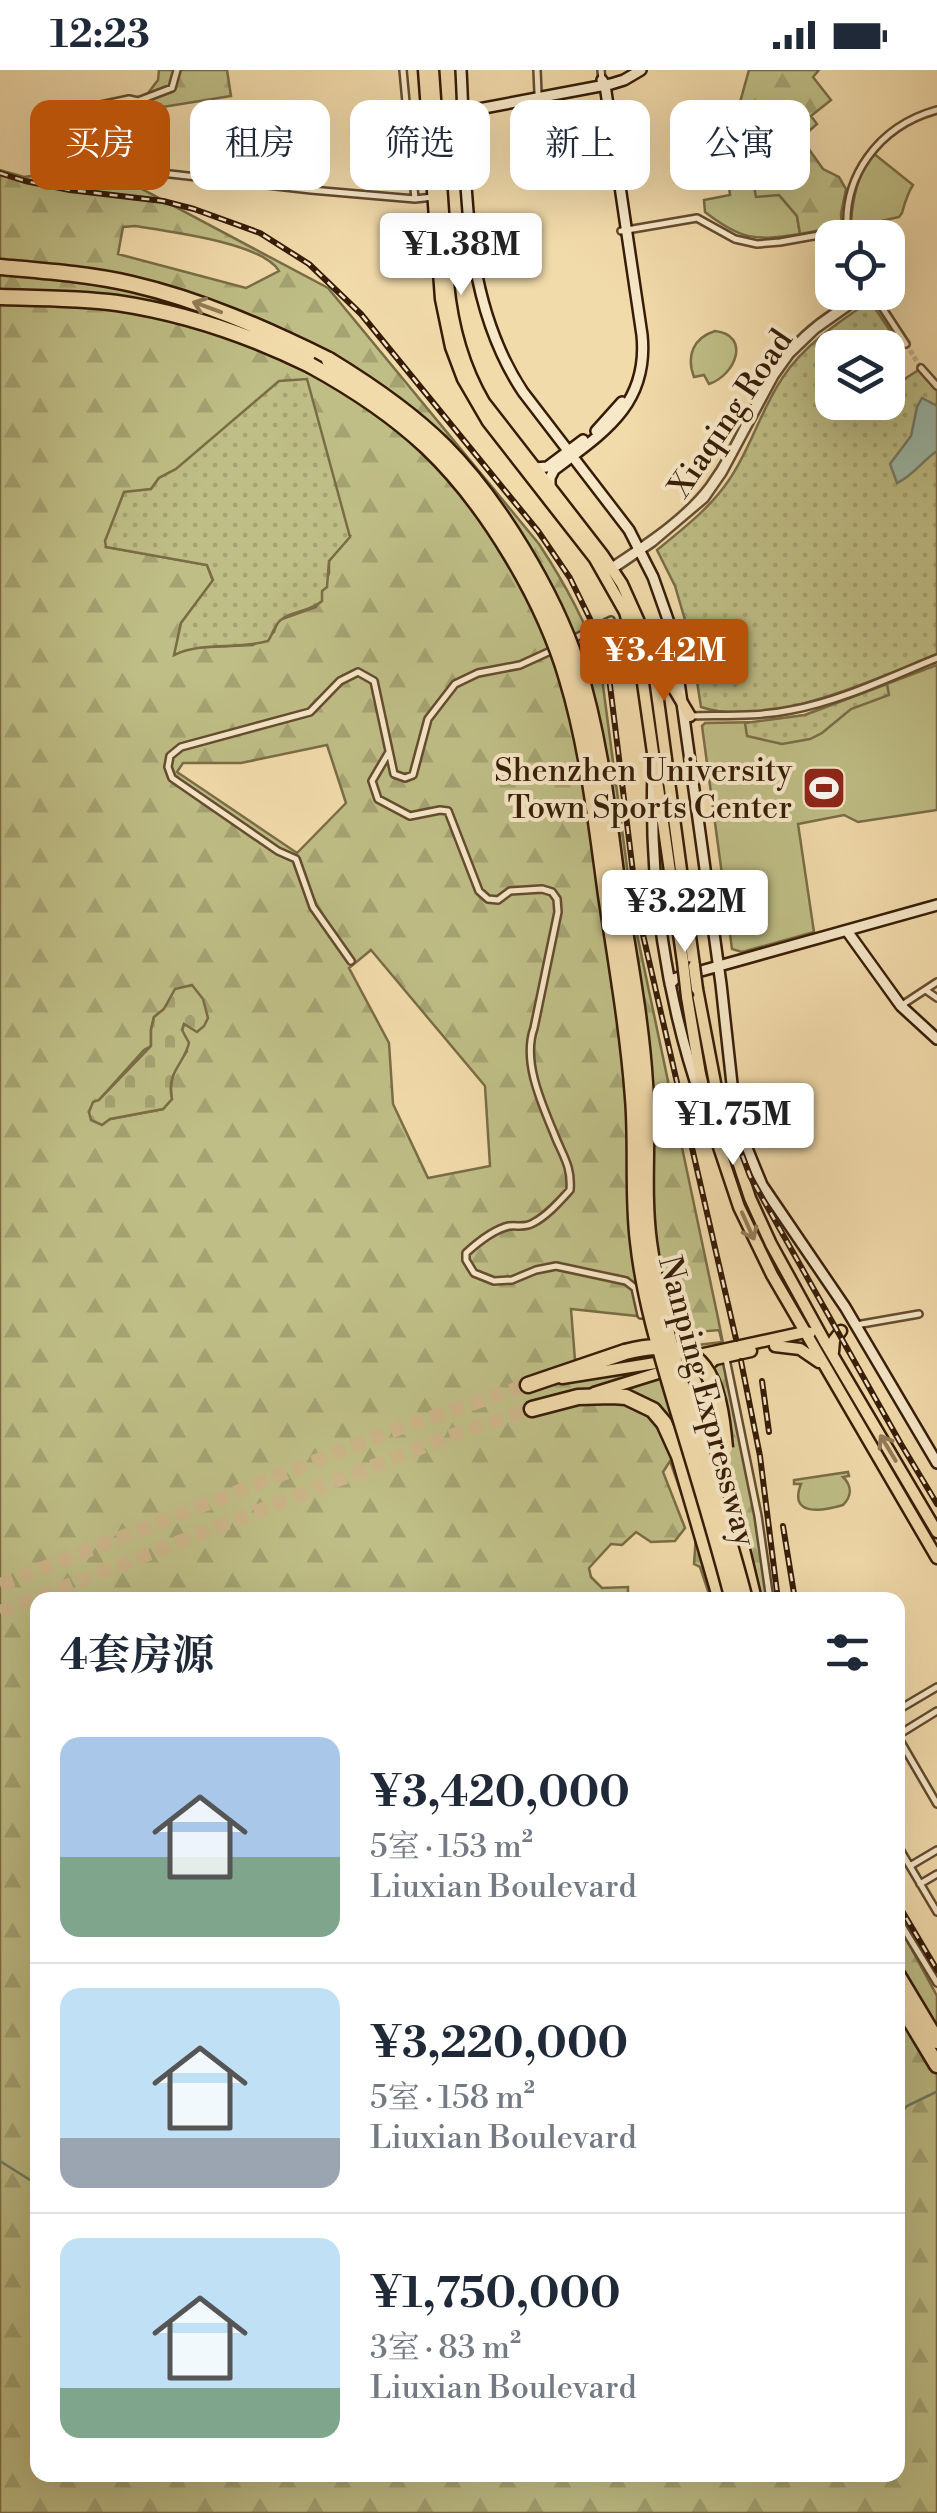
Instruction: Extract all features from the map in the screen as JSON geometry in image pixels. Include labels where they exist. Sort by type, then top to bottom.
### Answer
[{"type":"highway","name":"Nanping Expressway","points":[[0,267],[104,279],[162,292],[220,312],[328,360],[370,386],[424,428],[466,471],[506,525],[541,583],[578,666],[600,762],[643,1054],[646,1208],[653,1265],[672,1349],[743,1592]]},
{"type":"highway","name":"Nanping Expressway","points":[[0,297],[89,300],[145,308],[230,331],[310,365],[386,413],[447,468],[511,557],[559,653],[588,764],[630,1070],[642,1273],[658,1344],[732,1592]]},
{"type":"highway","points":[[528,1385],[647,1347],[667,1346],[683,1352],[701,1364],[718,1392],[733,1518]]},
{"type":"highway","points":[[718,1358],[698,1368],[694,1384],[752,1592]]},
{"type":"highway","points":[[532,1408],[578,1398],[626,1398],[653,1410],[664,1423],[679,1456],[719,1592]]},
{"type":"highway","points":[[905,1991],[935,2054]]},
{"type":"highway","points":[[905,2010],[935,2054]]},
{"type":"main road","points":[[424,70],[444,315],[451,347],[463,379],[499,439],[610,571],[641,669],[688,964]]},
{"type":"main road","points":[[433,70],[435,100]]},
{"type":"main road","points":[[464,70],[466,100]]},
{"type":"main road","points":[[490,103],[618,77],[632,70]]},
{"type":"main road","points":[[490,104],[602,80],[624,80],[641,70]]},
{"type":"main road","points":[[534,468],[547,466],[571,453],[617,420],[641,372],[642,335],[602,80]]},
{"type":"main road","points":[[441,190],[455,330],[477,390],[629,596],[646,639],[687,713]]},
{"type":"main road","points":[[472,190],[476,249],[489,310],[503,347],[519,380],[571,453],[626,518],[673,616],[682,656],[733,1094],[752,1166],[858,1324],[937,1464]]},
{"type":"main road","points":[[550,487],[552,474],[571,453]]},
{"type":"main road","points":[[646,639],[655,678],[688,964],[714,1132]]},
{"type":"main road","points":[[652,744],[652,846],[670,984],[699,1092],[739,1207],[789,1305],[834,1358],[937,1532]]},
{"type":"main road","points":[[670,984],[676,978],[937,908]]},
{"type":"main road","points":[[848,933],[901,1006],[937,1039]]},
{"type":"main road","points":[[720,968],[740,1104],[756,1164],[937,1455]]},
{"type":"main road","points":[[692,993],[724,1123],[742,1178],[832,1378],[937,1558]]},
{"type":"main road","points":[[578,1398],[774,1342],[790,1328],[789,1305]]},
{"type":"main road","points":[[550,1379],[841,1332],[858,1324]]},
{"type":"main road","points":[[834,1358],[832,1346],[841,1332]]},
{"type":"main road","points":[[774,1342],[800,1349],[832,1378]]},
{"type":"main road","points":[[906,1478],[937,1522]]},
{"type":"street","points":[[177,70],[172,88],[138,100],[82,109],[87,161],[194,178],[415,199],[434,197]]},
{"type":"street","points":[[403,70],[415,199]]},
{"type":"street","points":[[537,70],[538,92]]},
{"type":"street","points":[[849,220],[850,195],[872,149],[898,127],[937,110]]},
{"type":"street","points":[[624,230],[697,218],[734,239],[757,244],[815,238]]},
{"type":"street","name":"Xiaqing Road","points":[[610,571],[685,518],[710,493],[790,355],[844,310]]},
{"type":"street","points":[[882,310],[906,344]]},
{"type":"street","points":[[921,368],[937,386]]},
{"type":"street","points":[[350,961],[313,907],[296,859],[278,851],[172,778],[170,756],[181,747],[310,712],[340,681],[358,672],[374,682],[394,774],[405,778],[413,775],[428,720],[455,684],[478,674],[520,665],[611,620],[620,600]]},
{"type":"street","points":[[611,620],[630,625]]},
{"type":"street","points":[[687,713],[771,714],[792,710],[937,658]]},
{"type":"street","points":[[389,752],[372,781],[378,799],[410,816],[448,811],[479,891],[498,900],[510,891],[542,890],[552,892],[557,899],[558,912],[529,1042],[536,1086],[568,1162],[570,1190],[538,1221],[500,1230],[466,1252],[466,1260],[474,1273],[503,1282],[556,1266],[626,1280],[635,1288],[641,1315]]},
{"type":"street","points":[[901,1006],[937,982]]},
{"type":"street","points":[[927,990],[937,998]]},
{"type":"street","points":[[858,1324],[920,1314]]},
{"type":"street","points":[[718,1358],[758,1516],[769,1592]]},
{"type":"street","points":[[905,1706],[937,1687]]},
{"type":"street","points":[[905,1732],[936,1715]]},
{"type":"street","points":[[905,1748],[937,1804]]},
{"type":"street","points":[[910,1866],[937,1850]]},
{"type":"street","points":[[905,1858],[937,1912]]},
{"type":"street","points":[[920,1884],[937,1874]]},
{"type":"street","points":[[905,1930],[937,1983]]},
{"type":"green space","points":[[159,70],[227,70],[231,96],[170,106],[170,100],[130,100],[145,97],[158,80]]},
{"type":"green space","points":[[749,70],[819,70],[813,77],[831,100],[811,116],[817,124],[810,130],[810,100],[741,100]]},
{"type":"green space","points":[[810,151],[823,169],[839,177],[846,189],[842,220],[815,220],[815,231],[800,234],[797,216],[779,195],[756,197],[755,190],[810,190]]},
{"type":"green space","points":[[873,153],[913,185],[899,217],[851,220],[864,169]]},
{"type":"green space","points":[[0,170],[30,176],[30,190],[144,190],[328,288],[539,544],[573,602],[600,663],[634,920],[718,1318],[768,1592],[708,1592],[700,1567],[694,1564],[696,1535],[670,1461],[663,1472],[685,1528],[675,1541],[651,1542],[636,1532],[622,1545],[611,1544],[589,1568],[591,1577],[602,1588],[628,1587],[628,1592],[30,1592],[30,2482],[905,2482],[905,1937],[937,1996],[937,2513],[0,2513]],"holes":[[[123,227],[169,231],[235,246],[270,261],[279,271],[246,288],[118,254]],[[176,469],[350,536],[329,561],[329,573],[316,607],[282,619],[274,632],[253,645],[188,648],[175,654],[181,623],[213,581],[207,565],[106,547],[132,493],[151,489],[159,478]],[[327,745],[346,803],[297,853],[177,772],[183,763],[241,763]],[[371,950],[485,1086],[490,1166],[428,1178],[393,1104],[389,1043],[349,968]],[[175,990],[187,1051],[174,1074],[172,1099],[163,1109],[110,1119],[99,1100],[151,1046],[154,1017]],[[571,1309],[674,1320],[676,1334],[719,1330],[722,1342],[575,1360]]]},
{"type":"green space","points":[[729,190],[773,190],[797,216],[800,234],[749,236],[705,212],[704,200],[730,195]]},
{"type":"green space","points":[[858,310],[876,310],[890,330],[830,330]]},
{"type":"green space","points":[[715,331],[733,340],[736,356],[726,372],[709,384],[704,375],[694,377],[691,355],[701,338]]},
{"type":"green space","points":[[815,342],[815,420],[905,420],[905,379],[920,369],[937,391],[937,655],[789,707],[728,712],[701,707],[690,637],[675,586],[657,550],[722,490],[744,455],[775,389]]},
{"type":"green space","points":[[307,379],[350,537],[329,561],[322,601],[282,619],[268,641],[197,648],[174,655],[181,623],[213,580],[207,565],[106,547],[124,492],[151,489],[159,478],[176,469],[279,381]]},
{"type":"green space","name":"Shenzhen University Town Sports Center","points":[[937,665],[937,810],[858,822],[844,815],[798,824],[814,932],[742,952],[732,949],[702,726],[805,715]]},
{"type":"green space","points":[[887,684],[889,695],[851,709],[810,739],[782,744],[747,736],[745,723],[805,715]]},
{"type":"green space","points":[[192,985],[203,999],[208,1018],[197,1032],[184,1024],[182,1030],[189,1043],[173,1075],[172,1099],[163,1109],[110,1119],[102,1125],[91,1120],[93,1102],[151,1046],[154,1017],[164,1009],[175,989]]},
{"type":"green space","points":[[848,1472],[849,1476],[843,1477],[849,1495],[843,1505],[817,1510],[799,1502],[801,1484],[794,1484],[794,1480]]},
{"type":"shaded area","points":[[922,398],[937,406],[937,451],[897,483],[890,464],[911,436]]},
{"type":"waterway","points":[[905,2108],[936,2092]]},
{"type":"waterway","points":[[0,2161],[30,2180]]},
{"type":"tunnel","points":[[906,344],[921,368]]},
{"type":"tunnel","points":[[0,1585],[400,1428],[528,1385]]},
{"type":"tunnel","points":[[51,1592],[458,1433],[532,1409]]},
{"type":"tunnel","points":[[0,1612],[30,1600]]},
{"type":"railway","points":[[0,173],[70,190],[163,201],[194,209],[260,233],[309,264],[361,314],[538,531],[570,578],[595,629],[609,677],[638,913],[736,1339]]},
{"type":"railway","points":[[725,1094],[750,1176],[937,1504]]},
{"type":"railway","points":[[741,1361],[760,1456],[777,1592]]},
{"type":"railway","points":[[762,1381],[769,1432]]},
{"type":"railway","points":[[783,1526],[794,1592]]},
{"type":"railway","points":[[905,1916],[937,1970]]},
{"type":"place","name":"Shenzhen University Town Sports Center","points":[[824,788]]}]
